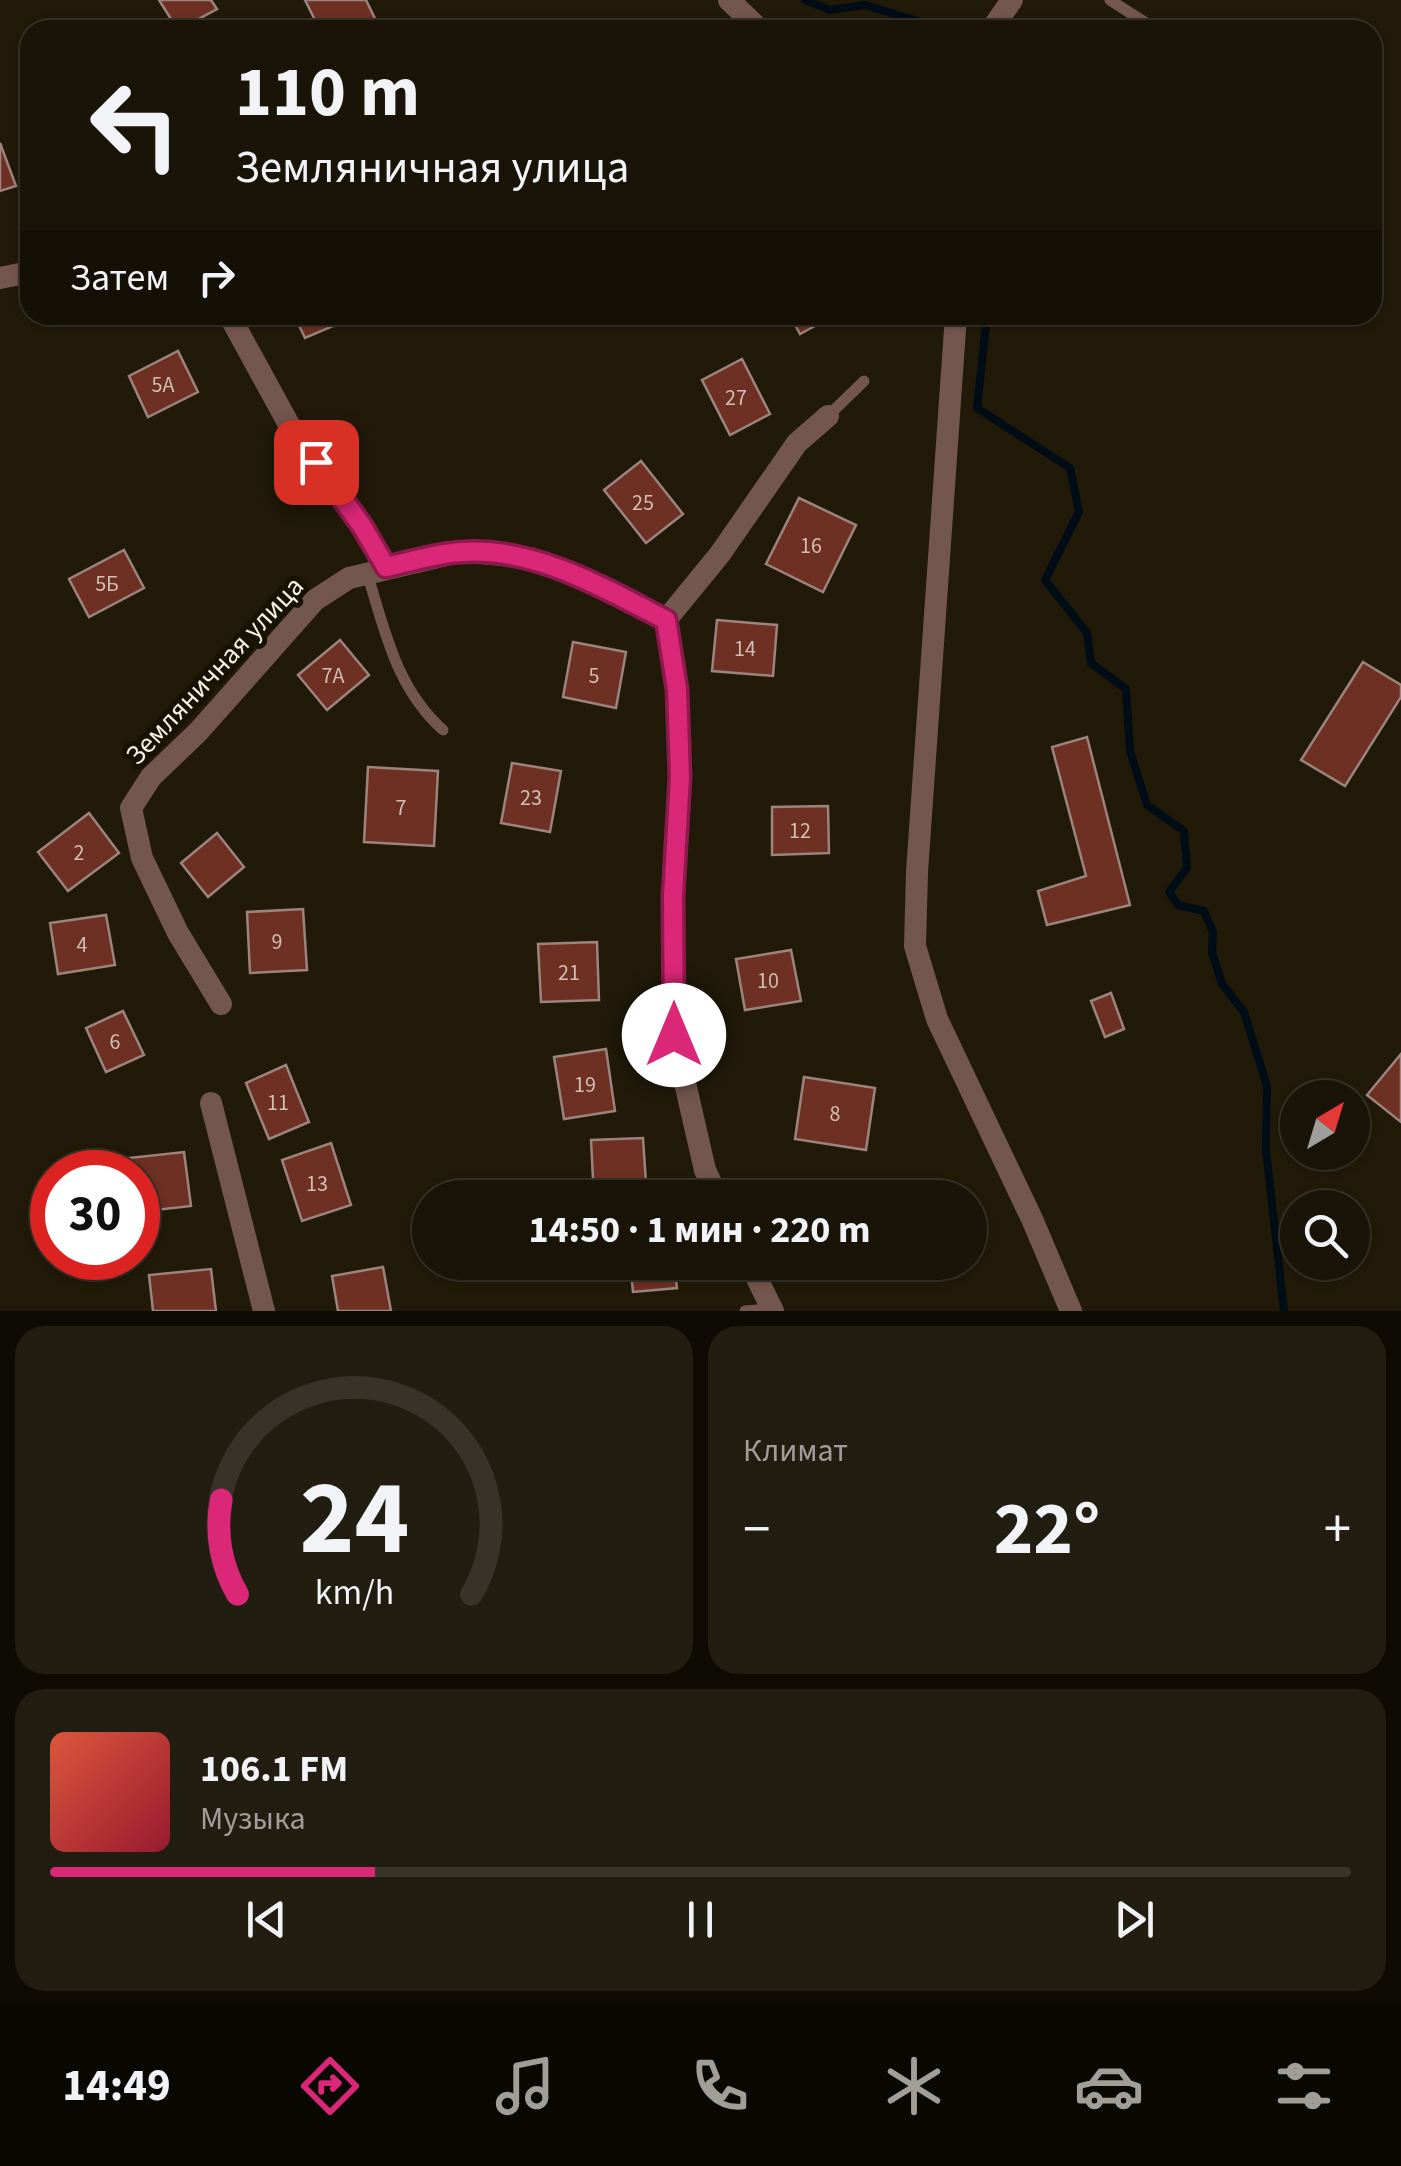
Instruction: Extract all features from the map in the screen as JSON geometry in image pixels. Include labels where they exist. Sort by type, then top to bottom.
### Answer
[{"type":"street","points":[[729,0],[750,20]]},
{"type":"street","points":[[234,325],[292,430],[362,526],[376,570]]},
{"type":"street","points":[[955,325],[916,872],[915,946],[937,1019],[1071,1311]]},
{"type":"street","points":[[710,1180],[674,1035],[673,896],[680,777],[677,689],[666,620],[720,554],[797,443],[828,416]]},
{"type":"street","name":"Земляничная улица","points":[[221,1004],[178,934],[142,858],[132,808],[152,777],[198,732],[315,600],[349,578],[463,552],[530,558],[604,588],[666,620]]},
{"type":"street","points":[[212,1104],[264,1311]]},
{"type":"street","points":[[758,1280],[772,1310]]},
{"type":"lane","points":[[1110,0],[1141,20]]},
{"type":"lane","points":[[828,416],[864,382]]},
{"type":"lane","points":[[376,570],[397,669],[421,710],[444,730]]},
{"type":"lane","points":[[745,1311],[772,1310]]},
{"type":"building","points":[[159,0],[211,0],[217,9],[197,20],[172,20]]},
{"type":"building","points":[[305,0],[366,0],[376,20],[315,20]]},
{"type":"building","points":[[0,143],[16,186],[0,191]]},
{"type":"building","points":[[299,325],[336,325],[305,338]]},
{"type":"building","points":[[795,325],[817,325],[800,334]]},
{"type":"building","points":[[178,351],[198,392],[148,417],[129,376]]},
{"type":"building","points":[[742,359],[770,414],[730,435],[702,380]]},
{"type":"building","points":[[641,461],[683,514],[646,543],[604,490]]},
{"type":"building","points":[[799,498],[856,525],[823,592],[766,564]]},
{"type":"building","points":[[124,550],[144,588],[89,617],[69,579]]},
{"type":"building","points":[[717,620],[777,625],[773,676],[712,671]]},
{"type":"building","points":[[340,640],[369,675],[327,710],[298,675]]},
{"type":"building","points":[[573,642],[626,652],[616,708],[563,697]]},
{"type":"building","points":[[1363,662],[1401,685],[1401,697],[1345,786],[1301,760]]},
{"type":"building","points":[[1087,737],[1130,905],[1047,925],[1038,891],[1086,876],[1052,747]]},
{"type":"building","points":[[512,763],[561,771],[550,832],[501,823]]},
{"type":"building","points":[[368,767],[438,771],[434,846],[364,842]]},
{"type":"building","points":[[828,806],[829,853],[772,855],[772,807]]},
{"type":"building","points":[[89,813],[119,853],[68,891],[38,852]]},
{"type":"building","points":[[217,833],[244,867],[208,897],[181,863]]},
{"type":"building","points":[[303,909],[307,970],[250,973],[247,912]]},
{"type":"building","points":[[106,915],[115,965],[58,974],[50,923]]},
{"type":"building","points":[[597,942],[599,1000],[541,1002],[538,944]]},
{"type":"building","points":[[791,950],[801,1001],[745,1010],[736,959]]},
{"type":"building","points":[[1111,993],[1124,1029],[1105,1037],[1091,1001]]},
{"type":"building","points":[[123,1011],[144,1055],[106,1072],[86,1028]]},
{"type":"building","points":[[606,1049],[615,1111],[564,1119],[554,1057]]},
{"type":"building","points":[[1401,1054],[1401,1122],[1370,1097],[1370,1091]]},
{"type":"building","points":[[286,1065],[309,1122],[269,1139],[246,1083]]},
{"type":"building","points":[[804,1077],[875,1088],[866,1150],[795,1139]]},
{"type":"building","points":[[643,1138],[646,1180],[593,1180],[591,1140]]},
{"type":"building","points":[[331,1143],[351,1205],[302,1221],[282,1160]]},
{"type":"building","points":[[184,1152],[191,1206],[160,1210],[160,1155]]},
{"type":"building","points":[[383,1267],[391,1311],[338,1311],[332,1276]]},
{"type":"building","points":[[211,1269],[216,1311],[153,1311],[150,1280],[160,1280],[160,1274]]},
{"type":"building","points":[[632,1280],[676,1280],[677,1288],[633,1292]]},
{"type":"waterway","points":[[805,0],[830,10],[865,5],[914,20]]},
{"type":"waterway","points":[[986,325],[977,408],[1070,468],[1079,512],[1045,580],[1087,633],[1091,663],[1126,689],[1130,751],[1147,805],[1184,831],[1187,868],[1169,892],[1178,905],[1204,911],[1213,932],[1212,952],[1222,984],[1244,1012],[1267,1086],[1266,1150],[1284,1311]]},
{"type":"route","points":[[316,462],[386,567],[463,552],[530,558],[604,588],[666,620],[677,689],[680,777],[673,896],[674,1035]]}]
